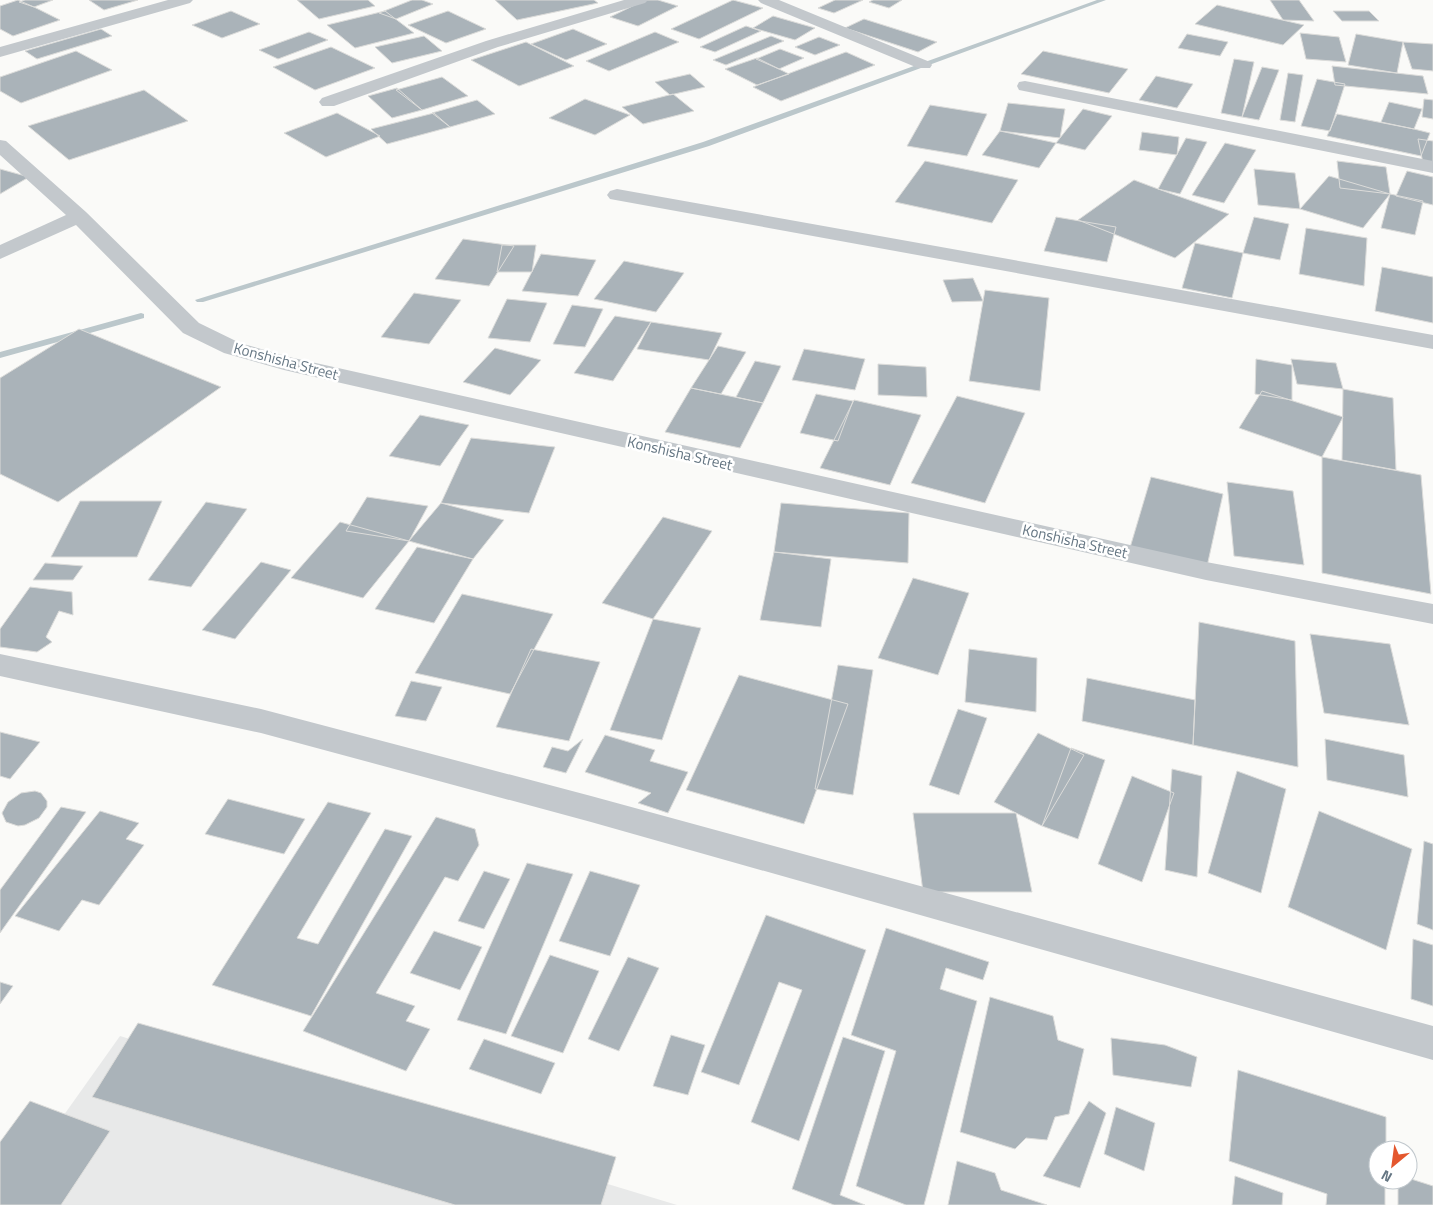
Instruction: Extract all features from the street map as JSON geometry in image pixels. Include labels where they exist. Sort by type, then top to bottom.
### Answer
[{"type":"street","points":[[0,52],[185,0]]},
{"type":"street","points":[[328,102],[492,44],[640,0]]},
{"type":"street","points":[[766,0],[924,64]]},
{"type":"street","points":[[1025,86],[1433,166]]},
{"type":"street","name":"Konshisha Street","points":[[0,145],[79,216],[191,328],[232,348],[266,358],[1206,571],[1433,614]]},
{"type":"street","points":[[617,195],[1433,342]]},
{"type":"street","points":[[0,253],[79,216]]},
{"type":"street","points":[[0,665],[270,724],[591,809],[1433,1043]]},
{"type":"shaded area","points":[[120,1036],[677,1205],[0,1205]]},
{"type":"building","points":[[18,0],[60,20],[13,36],[0,29],[0,6]]},
{"type":"building","points":[[25,0],[53,0],[34,7],[19,2]]},
{"type":"building","points":[[89,0],[138,0],[104,10]]},
{"type":"building","points":[[297,0],[368,0],[375,6],[319,19]]},
{"type":"building","points":[[412,0],[422,0],[433,4],[396,19],[379,13]]},
{"type":"building","points":[[495,0],[594,0],[598,3],[517,20]]},
{"type":"building","points":[[645,0],[658,0],[678,6],[638,26],[610,17]]},
{"type":"building","points":[[733,0],[763,8],[699,39],[671,29]]},
{"type":"building","points":[[835,0],[863,0],[834,13],[818,8]]},
{"type":"building","points":[[873,0],[902,0],[889,8],[869,2]]},
{"type":"building","points":[[1270,0],[1299,0],[1314,21],[1283,20]]},
{"type":"building","points":[[1217,5],[1304,25],[1283,45],[1195,24]]},
{"type":"building","points":[[231,11],[260,24],[222,38],[192,25]]},
{"type":"building","points":[[385,11],[414,33],[355,48],[327,25]]},
{"type":"building","points":[[448,11],[486,29],[446,43],[408,25]]},
{"type":"building","points":[[1333,11],[1369,11],[1379,21],[1342,21]]},
{"type":"building","points":[[773,16],[815,28],[795,40],[753,28]]},
{"type":"building","points":[[864,19],[937,42],[918,52],[845,28]]},
{"type":"building","points":[[746,26],[761,31],[715,52],[700,47]]},
{"type":"building","points":[[101,29],[112,36],[37,59],[25,51]]},
{"type":"building","points":[[573,29],[607,44],[566,60],[531,44]]},
{"type":"building","points":[[309,32],[328,40],[278,59],[259,50]]},
{"type":"building","points":[[655,32],[679,42],[609,71],[586,61]]},
{"type":"building","points":[[1300,33],[1339,37],[1346,62],[1306,59]]},
{"type":"building","points":[[1187,34],[1228,42],[1220,56],[1178,48]]},
{"type":"building","points":[[1356,34],[1403,42],[1397,73],[1348,65]]},
{"type":"building","points":[[424,36],[442,51],[392,63],[375,47]]},
{"type":"building","points":[[771,36],[784,41],[726,65],[713,60]]},
{"type":"building","points":[[819,37],[840,45],[815,55],[795,47]]},
{"type":"building","points":[[526,42],[574,66],[519,86],[471,60]]},
{"type":"building","points":[[1403,42],[1433,44],[1433,71],[1412,69]]},
{"type":"building","points":[[331,47],[375,68],[315,90],[273,67]]},
{"type":"building","points":[[780,49],[804,58],[779,69],[756,59]]},
{"type":"building","points":[[76,51],[112,70],[21,103],[0,91],[0,77]]},
{"type":"building","points":[[1043,51],[1128,69],[1109,93],[1021,74]]},
{"type":"building","points":[[846,52],[875,65],[781,101],[753,87]]},
{"type":"building","points":[[757,58],[789,74],[757,85],[725,69]]},
{"type":"building","points":[[1234,59],[1254,62],[1242,117],[1221,113]]},
{"type":"building","points":[[1332,66],[1423,76],[1428,94],[1335,85]]},
{"type":"building","points":[[1262,67],[1279,70],[1259,120],[1242,117]]},
{"type":"building","points":[[1288,73],[1303,75],[1295,122],[1280,120]]},
{"type":"building","points":[[690,74],[705,87],[670,95],[655,82]]},
{"type":"building","points":[[1156,76],[1193,84],[1177,108],[1139,100]]},
{"type":"building","points":[[442,77],[468,96],[422,110],[396,90]]},
{"type":"building","points":[[1317,79],[1345,84],[1330,131],[1301,126]]},
{"type":"building","points":[[397,88],[422,110],[392,118],[368,96]]},
{"type":"building","points":[[144,90],[188,121],[69,160],[28,126]]},
{"type":"building","points":[[673,94],[694,111],[643,124],[622,107]]},
{"type":"building","points":[[585,99],[630,115],[595,135],[549,118]]},
{"type":"building","points":[[1424,99],[1433,100],[1433,119],[1422,117]]},
{"type":"building","points":[[477,100],[495,114],[450,127],[432,113]]},
{"type":"building","points":[[1389,102],[1422,109],[1414,129],[1381,122]]},
{"type":"building","points":[[1008,103],[1065,109],[1060,138],[1000,131]]},
{"type":"building","points":[[930,105],[987,114],[967,156],[907,146]]},
{"type":"building","points":[[1083,109],[1112,116],[1085,150],[1056,143]]},
{"type":"building","points":[[337,113],[380,136],[326,157],[284,133]]},
{"type":"building","points":[[434,113],[450,127],[387,144],[371,129]]},
{"type":"building","points":[[1337,114],[1430,133],[1421,156],[1327,136]]},
{"type":"building","points":[[1000,131],[1056,143],[1039,168],[982,155]]},
{"type":"building","points":[[1142,132],[1179,137],[1177,155],[1139,150]]},
{"type":"building","points":[[1186,138],[1207,142],[1180,194],[1158,189]]},
{"type":"building","points":[[1418,139],[1433,141],[1433,164],[1423,163]]},
{"type":"building","points":[[1225,143],[1256,150],[1224,203],[1192,195]]},
{"type":"building","points":[[925,161],[1018,180],[992,223],[895,202]]},
{"type":"building","points":[[1337,161],[1386,167],[1390,194],[1340,188]]},
{"type":"building","points":[[0,169],[29,177],[0,194]]},
{"type":"building","points":[[1254,169],[1295,173],[1300,209],[1258,205]]},
{"type":"building","points":[[1407,171],[1433,177],[1433,205],[1396,196]]},
{"type":"building","points":[[1329,176],[1390,194],[1363,228],[1300,209]]},
{"type":"building","points":[[1134,180],[1229,214],[1175,258],[1078,220]]},
{"type":"building","points":[[1390,194],[1423,201],[1415,235],[1381,228]]},
{"type":"building","points":[[1056,217],[1116,227],[1107,262],[1044,251]]},
{"type":"building","points":[[1254,217],[1289,224],[1280,260],[1243,253]]},
{"type":"building","points":[[1306,228],[1367,238],[1364,286],[1299,274]]},
{"type":"building","points":[[463,239],[514,246],[489,286],[435,279]]},
{"type":"building","points":[[1195,243],[1243,253],[1232,298],[1182,288]]},
{"type":"building","points":[[502,245],[536,245],[532,272],[497,272]]},
{"type":"building","points":[[541,254],[596,260],[578,296],[522,291]]},
{"type":"building","points":[[624,261],[684,273],[656,312],[594,299]]},
{"type":"building","points":[[1382,267],[1433,277],[1433,323],[1375,311]]},
{"type":"building","points":[[973,278],[983,301],[952,302],[943,280]]},
{"type":"building","points":[[985,290],[1049,298],[1040,391],[969,381]]},
{"type":"building","points":[[414,293],[461,300],[429,344],[381,337]]},
{"type":"building","points":[[507,299],[547,303],[530,342],[488,338]]},
{"type":"building","points":[[572,305],[603,309],[585,347],[553,344]]},
{"type":"building","points":[[615,316],[651,322],[613,381],[574,373]]},
{"type":"building","points":[[651,322],[722,333],[709,360],[637,349]]},
{"type":"building","points":[[79,329],[221,387],[58,502],[0,474],[0,378]]},
{"type":"building","points":[[718,346],[746,352],[721,394],[691,388]]},
{"type":"building","points":[[495,348],[541,360],[510,395],[463,382]]},
{"type":"building","points":[[804,349],[865,359],[855,390],[792,380]]},
{"type":"building","points":[[1256,359],[1292,365],[1292,400],[1255,394]]},
{"type":"building","points":[[1291,359],[1336,363],[1343,389],[1297,384]]},
{"type":"building","points":[[755,361],[781,366],[763,403],[736,397]]},
{"type":"building","points":[[878,364],[926,367],[927,397],[878,395]]},
{"type":"building","points":[[691,388],[763,403],[740,448],[665,432]]},
{"type":"building","points":[[1343,389],[1393,398],[1396,470],[1342,460]]},
{"type":"building","points":[[1262,391],[1343,417],[1322,457],[1239,428]]},
{"type":"building","points":[[816,394],[853,401],[838,441],[800,433]]},
{"type":"building","points":[[957,396],[1025,413],[985,503],[911,483]]},
{"type":"building","points":[[854,400],[921,415],[890,485],[820,468]]},
{"type":"building","points":[[420,415],[469,425],[440,466],[389,456]]},
{"type":"building","points":[[471,438],[555,447],[529,513],[441,503]]},
{"type":"building","points":[[1322,457],[1421,475],[1431,594],[1322,573]]},
{"type":"building","points":[[1151,477],[1223,494],[1206,571],[1129,551]]},
{"type":"building","points":[[1227,482],[1293,491],[1304,565],[1234,556]]},
{"type":"building","points":[[367,497],[428,506],[409,541],[346,531]]},
{"type":"building","points":[[80,501],[162,501],[137,557],[51,557]]},
{"type":"building","points":[[206,502],[247,509],[191,587],[148,580]]},
{"type":"building","points":[[441,503],[504,520],[473,559],[409,541]]},
{"type":"building","points":[[781,503],[909,513],[908,563],[774,552]]},
{"type":"building","points":[[663,517],[712,531],[653,619],[602,603]]},
{"type":"building","points":[[340,522],[409,541],[363,598],[291,578]]},
{"type":"building","points":[[417,547],[473,559],[434,623],[375,609]]},
{"type":"building","points":[[774,552],[831,559],[821,627],[760,620]]},
{"type":"building","points":[[261,562],[291,570],[235,639],[202,630]]},
{"type":"building","points":[[45,563],[83,566],[73,580],[33,580]]},
{"type":"building","points":[[913,578],[969,593],[938,675],[878,658]]},
{"type":"building","points":[[30,587],[72,592],[73,615],[59,611],[46,637],[52,642],[37,652],[0,647],[0,629]]},
{"type":"building","points":[[462,594],[553,614],[510,694],[415,673]]},
{"type":"building","points":[[653,619],[701,628],[662,740],[610,730]]},
{"type":"building","points":[[1199,622],[1295,641],[1298,767],[1193,745]]},
{"type":"building","points":[[1310,634],[1390,644],[1409,725],[1324,713]]},
{"type":"building","points":[[531,649],[600,662],[569,741],[496,727]]},
{"type":"building","points":[[969,649],[1037,658],[1036,712],[965,702]]},
{"type":"building","points":[[838,665],[873,670],[853,795],[815,789]]},
{"type":"building","points":[[739,675],[848,704],[804,824],[686,790]]},
{"type":"building","points":[[1087,678],[1195,700],[1193,745],[1082,721]]},
{"type":"building","points":[[411,681],[442,687],[426,721],[395,716]]},
{"type":"building","points":[[958,709],[987,718],[959,795],[929,785]]},
{"type":"building","points":[[0,732],[40,742],[10,779],[0,776]]},
{"type":"building","points":[[1038,733],[1084,755],[1042,826],[994,802]]},
{"type":"building","points":[[605,735],[655,750],[650,761],[688,772],[668,813],[638,803],[651,793],[585,772]]},
{"type":"building","points":[[583,739],[566,773],[543,767],[552,747],[568,751]]},
{"type":"building","points":[[1325,739],[1404,755],[1408,797],[1327,780]]},
{"type":"building","points":[[1071,748],[1105,760],[1078,839],[1042,826]]},
{"type":"building","points":[[1172,769],[1202,776],[1197,877],[1165,870]]},
{"type":"building","points":[[1237,771],[1286,789],[1261,893],[1208,873]]},
{"type":"building","points":[[1132,776],[1174,793],[1142,882],[1098,864]]},
{"type":"building","points":[[35,791],[41,793],[47,801],[47,807],[39,818],[25,825],[18,826],[6,822],[2,813],[8,802],[21,793]]},
{"type":"building","points":[[228,799],[305,819],[284,854],[205,834]]},
{"type":"building","points":[[328,802],[371,813],[297,938],[318,944],[385,829],[412,836],[311,1016],[212,985]]},
{"type":"building","points":[[61,807],[86,812],[0,933],[0,890]]},
{"type":"building","points":[[100,811],[139,823],[126,839],[144,845],[99,905],[82,900],[59,931],[15,916]]},
{"type":"building","points":[[1319,811],[1412,849],[1386,950],[1288,907]]},
{"type":"building","points":[[913,813],[1016,813],[1032,892],[923,892]]},
{"type":"building","points":[[436,817],[475,829],[479,845],[458,881],[445,877],[376,993],[415,1006],[406,1021],[430,1029],[406,1071],[303,1031]]},
{"type":"building","points":[[1424,841],[1433,844],[1433,930],[1417,924]]},
{"type":"building","points":[[527,863],[573,874],[506,1034],[457,1020]]},
{"type":"building","points":[[484,871],[510,879],[484,929],[458,921]]},
{"type":"building","points":[[590,871],[640,885],[610,956],[559,941]]},
{"type":"building","points":[[766,915],[866,950],[799,1141],[751,1122],[802,990],[779,982],[739,1085],[701,1072]]},
{"type":"building","points":[[886,928],[989,962],[983,980],[946,968],[940,989],[977,1001],[924,1205],[906,1205],[856,1186],[896,1051],[851,1035]]},
{"type":"building","points":[[434,931],[482,947],[460,990],[410,973]]},
{"type":"building","points":[[1413,939],[1433,945],[1433,1006],[1411,999]]},
{"type":"building","points":[[550,955],[599,971],[563,1053],[511,1036]]},
{"type":"building","points":[[628,957],[659,968],[619,1051],[588,1039]]},
{"type":"building","points":[[0,982],[13,986],[0,1004]]},
{"type":"building","points":[[990,997],[1053,1016],[1058,1040],[1084,1049],[1069,1114],[1055,1117],[1047,1140],[1026,1138],[1015,1149],[960,1132]]},
{"type":"building","points":[[138,1023],[616,1157],[601,1205],[455,1205],[92,1097]]},
{"type":"building","points":[[671,1035],[705,1045],[688,1095],[653,1086]]},
{"type":"building","points":[[843,1037],[885,1051],[840,1195],[865,1205],[834,1205],[792,1189]]},
{"type":"building","points":[[1111,1038],[1165,1045],[1197,1057],[1191,1087],[1113,1075]]},
{"type":"building","points":[[484,1039],[555,1063],[541,1094],[469,1069]]},
{"type":"building","points":[[1238,1070],[1386,1117],[1386,1140],[1368,1140],[1368,1190],[1385,1190],[1385,1205],[1326,1205],[1327,1194],[1229,1161]]},
{"type":"building","points":[[30,1101],[110,1131],[61,1205],[0,1205],[0,1142]]},
{"type":"building","points":[[1089,1101],[1106,1113],[1080,1188],[1043,1176]]},
{"type":"building","points":[[1116,1107],[1155,1123],[1144,1171],[1104,1154]]},
{"type":"building","points":[[957,1161],[995,1173],[1001,1190],[1047,1205],[948,1205]]},
{"type":"building","points":[[1235,1176],[1283,1193],[1282,1205],[1232,1205]]},
{"type":"building","points":[[1418,1181],[1433,1186],[1433,1205],[1398,1205],[1398,1190],[1418,1190]]},
{"type":"waterway","points":[[200,300],[706,144],[1103,0]]},
{"type":"waterway","points":[[0,355],[141,316]]}]
